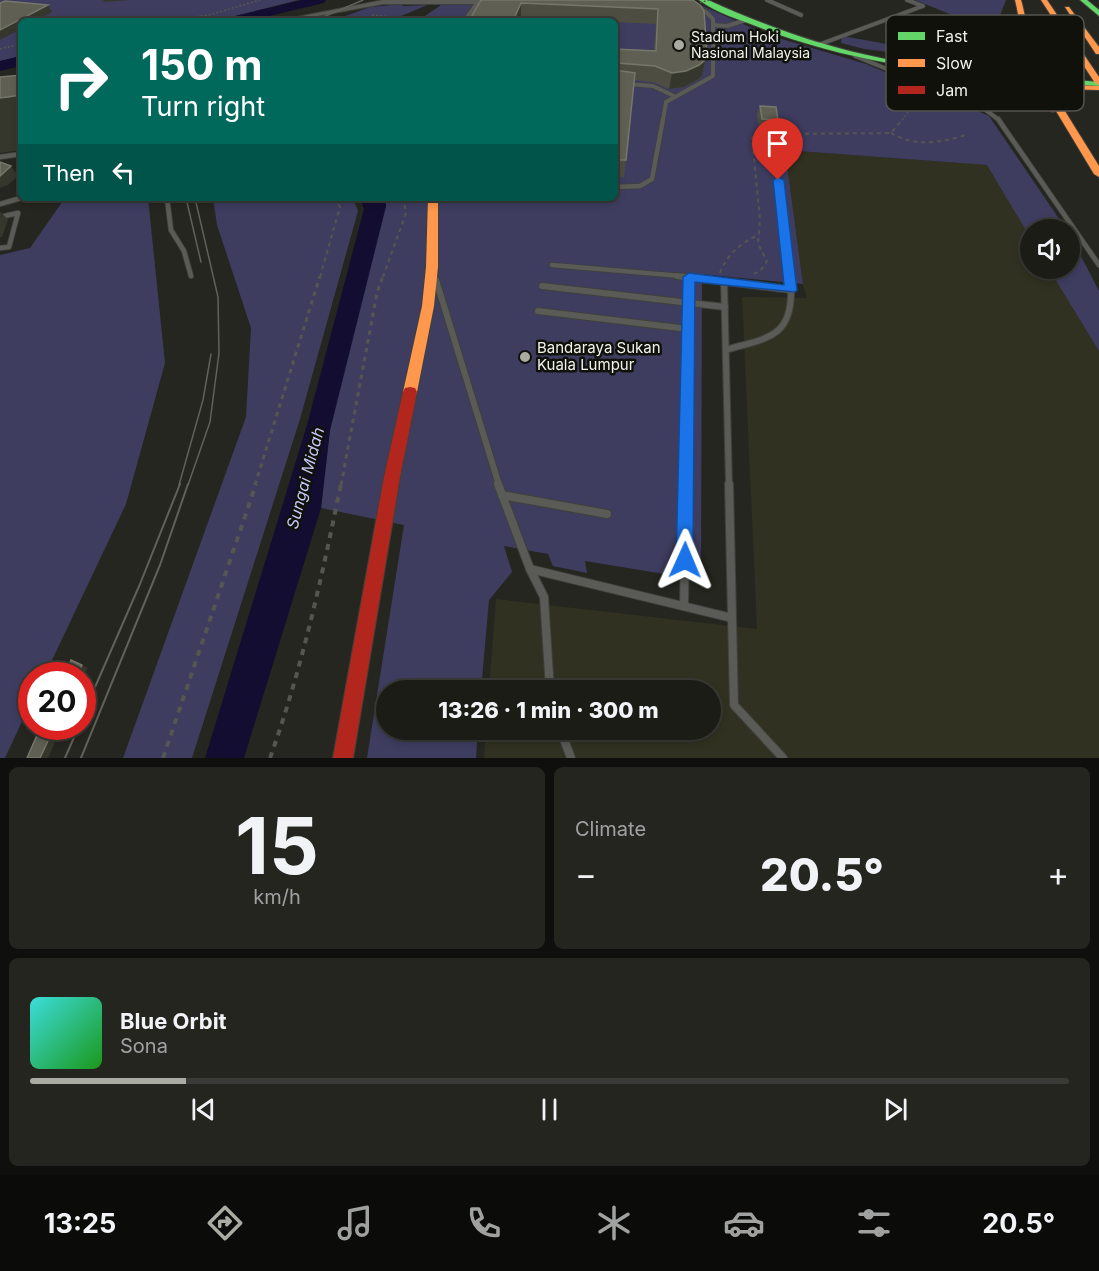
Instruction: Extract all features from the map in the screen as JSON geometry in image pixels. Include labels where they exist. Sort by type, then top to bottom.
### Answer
[{"type":"main road","points":[[717,0],[854,55],[886,61]]},
{"type":"main road","points":[[1018,0],[1021,15]]},
{"type":"main road","points":[[1044,0],[1054,15]]},
{"type":"main road","points":[[1060,0],[1071,15]]},
{"type":"main road","points":[[1083,0],[1099,14]]},
{"type":"main road","points":[[698,2],[746,20],[822,43],[886,56]]},
{"type":"main road","points":[[1084,32],[1099,52]]},
{"type":"main road","points":[[1084,62],[1099,85]]},
{"type":"main road","points":[[1084,83],[1099,85]]},
{"type":"main road","points":[[1056,111],[1064,120]]},
{"type":"main road","points":[[1060,111],[1099,174]]},
{"type":"main road","points":[[343,758],[392,477],[428,306],[432,267],[433,201]]},
{"type":"street","points":[[297,18],[374,4],[479,1]]},
{"type":"street","points":[[467,18],[479,1]]},
{"type":"lane","points":[[618,187],[642,187],[652,179],[665,106],[674,96],[713,76],[713,19],[709,14],[682,0]]},
{"type":"lane","points":[[767,0],[801,15]]},
{"type":"lane","points":[[898,15],[923,6],[907,0]]},
{"type":"lane","points":[[713,25],[727,26],[746,20]]},
{"type":"lane","points":[[822,43],[886,20]]},
{"type":"lane","points":[[854,55],[886,68]]},
{"type":"lane","points":[[618,83],[653,86],[674,96]]},
{"type":"lane","points":[[988,111],[996,116],[1099,265]]},
{"type":"lane","points":[[726,350],[775,332],[786,323],[790,313],[791,290],[772,134]]},
{"type":"lane","points":[[0,157],[18,154]]},
{"type":"lane","points":[[0,204],[18,199]]},
{"type":"lane","points":[[167,201],[171,230],[184,251],[191,276]]},
{"type":"lane","points":[[0,217],[18,213],[9,247],[0,248]]},
{"type":"lane","points":[[552,265],[689,277],[791,290]]},
{"type":"lane","points":[[432,267],[502,495],[530,568],[544,597],[549,680]]},
{"type":"lane","points":[[684,606],[689,277]]},
{"type":"lane","points":[[724,281],[734,705],[783,758]]},
{"type":"lane","points":[[542,286],[725,307]]},
{"type":"lane","points":[[538,311],[688,329]]},
{"type":"lane","points":[[502,495],[607,514]]},
{"type":"lane","points":[[530,568],[732,618]]},
{"type":"lane","points":[[564,740],[571,758]]},
{"type":"path","points":[[183,18],[209,15],[260,0]]},
{"type":"path","points":[[698,2],[709,0]]},
{"type":"path","points":[[0,48],[18,45]]},
{"type":"path","points":[[891,134],[906,143],[927,144],[963,136],[967,132]]},
{"type":"path","points":[[163,758],[272,437],[340,207],[336,201]]},
{"type":"path","points":[[270,758],[280,730],[319,588],[350,440],[377,293],[405,220],[404,201]]},
{"type":"shaded area","points":[[0,0],[298,0],[229,18],[18,18],[18,57],[0,61]]},
{"type":"shaded area","name":"Bandaraya Sukan Kuala Lumpur","points":[[448,0],[689,0],[768,35],[866,64],[886,72],[886,111],[977,111],[989,116],[1059,219],[1020,220],[987,165],[785,150],[803,284],[702,274],[701,580],[585,561],[587,573],[553,566],[548,554],[504,546],[512,572],[489,600],[482,680],[379,680],[404,525],[321,508],[330,430],[385,201],[618,201],[618,18],[422,18]]},
{"type":"shaded area","points":[[915,0],[1006,0],[1000,15],[952,15]]},
{"type":"shaded area","points":[[401,4],[403,6],[427,5],[396,18],[343,17],[370,7]]},
{"type":"shaded area","points":[[842,36],[886,44],[886,52],[841,43]]},
{"type":"shaded area","points":[[785,150],[1015,167],[1027,219],[1020,219],[1020,279],[1078,279],[1099,308],[1099,758],[484,758],[485,740],[721,740],[721,680],[490,680],[496,599],[757,629],[742,297],[807,298],[803,284]]},
{"type":"shaded area","points":[[63,201],[148,201],[165,363],[126,504],[51,662],[18,662],[18,730],[5,758],[0,758],[0,255],[30,248]]},
{"type":"shaded area","points":[[213,201],[354,201],[358,211],[300,419],[192,758],[123,758],[246,417],[251,328],[217,225]]},
{"type":"shaded area","points":[[1080,254],[1099,291],[1099,351],[1055,279],[1080,279]]},
{"type":"shaded area","name":"Bandaraya Sukan Kuala Lumpur","points":[[376,701],[376,740],[477,740],[476,758],[367,758]]},
{"type":"water","name":"Sungai Midah","points":[[361,201],[385,201],[330,430],[321,508],[244,758],[205,758],[307,425],[364,209]]},
{"type":"building","points":[[481,0],[693,0],[704,11],[707,53],[705,60],[699,65],[686,71],[672,73],[655,66],[618,63],[618,49],[656,51],[658,9],[521,3],[514,18],[471,18]]},
{"type":"building","points":[[5,1],[48,5],[23,18],[18,18],[18,21],[0,30],[0,3]]},
{"type":"building","points":[[618,70],[635,73],[626,160],[618,160]]},
{"type":"building","points":[[18,75],[18,95],[0,98],[0,77]]},
{"type":"building","points":[[760,106],[776,107],[778,120],[762,119]]},
{"type":"building","points":[[0,162],[11,166],[0,176]]},
{"type":"building","points":[[35,740],[48,740],[40,758],[27,758]]},
{"type":"waterway","points":[[244,18],[319,0]]},
{"type":"waterway","points":[[0,66],[18,62]]},
{"type":"tram line","points":[[321,18],[363,0]]},
{"type":"tram line","points":[[187,201],[201,262]]},
{"type":"tram line","points":[[188,485],[210,422],[219,353],[218,297],[196,201]]},
{"type":"tram line","points":[[179,485],[203,400],[211,354]]},
{"type":"tram line","points":[[96,685],[180,484]]},
{"type":"tram line","points":[[81,758],[160,565],[188,484]]},
{"type":"tram line","points":[[65,758],[73,740]]},
{"type":"traffic: fast","points":[[702,0],[796,38],[886,61]]},
{"type":"traffic: fast","points":[[1083,0],[1099,14]]},
{"type":"traffic: fast","points":[[1084,83],[1099,84]]},
{"type":"traffic: slow","points":[[1018,0],[1022,15]]},
{"type":"traffic: slow","points":[[1044,0],[1054,15]]},
{"type":"traffic: slow","points":[[1067,8],[1072,15]]},
{"type":"traffic: slow","points":[[1084,31],[1099,52]]},
{"type":"traffic: slow","points":[[1084,60],[1099,83]]},
{"type":"traffic: slow","points":[[1084,87],[1099,88]]},
{"type":"traffic: slow","points":[[1060,111],[1099,174]]},
{"type":"traffic: slow","points":[[410,392],[428,306],[432,267],[433,201]]},
{"type":"traffic: jam","points":[[343,758],[392,477],[410,392]]},
{"type":"place","name":"Stadium Hoki Nasional Malaysia","points":[[679,45]]},
{"type":"place","name":"Bandaraya Sukan Kuala Lumpur","points":[[525,357]]},
{"type":"route","points":[[685,560],[689,277],[791,290],[778,180]]}]
